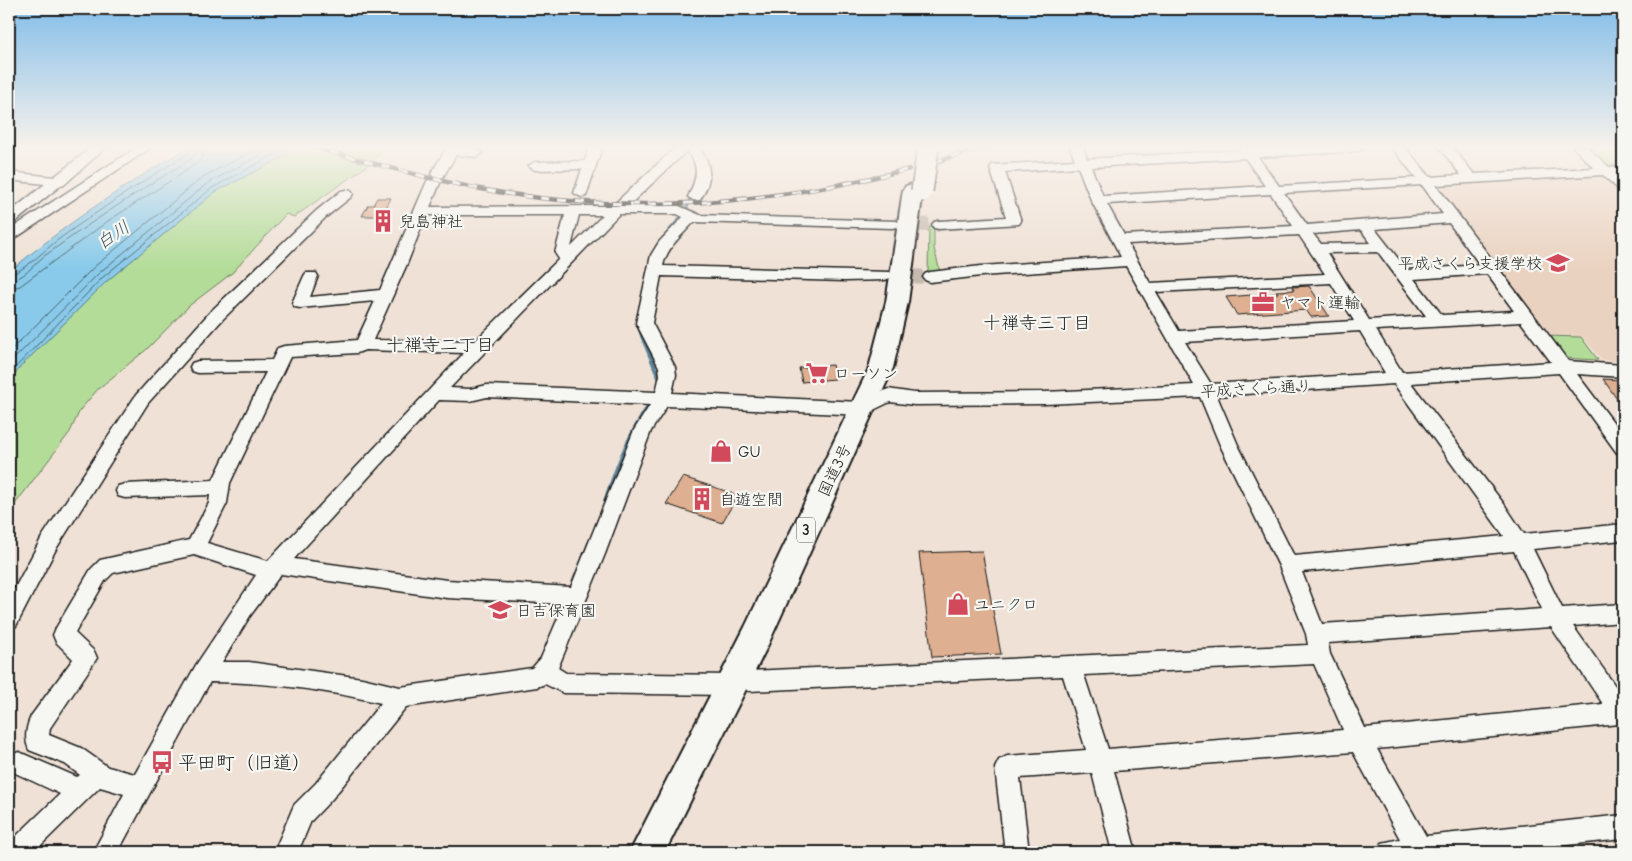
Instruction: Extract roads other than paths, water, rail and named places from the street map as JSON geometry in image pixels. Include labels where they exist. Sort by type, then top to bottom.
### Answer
[{"type":"highway","name":"国道3号","points":[[647,852],[837,505],[888,395],[908,302],[917,187]]},
{"type":"highway","name":"国道3号","points":[[663,852],[740,683],[756,637],[881,368],[892,331],[918,187]]},
{"type":"street","points":[[9,220],[52,187]]},
{"type":"street","points":[[9,236],[84,187]]},
{"type":"street","points":[[363,344],[431,187]]},
{"type":"street","points":[[580,193],[582,187]]},
{"type":"street","points":[[105,852],[204,672],[243,610],[275,568],[313,524],[479,347],[640,187]]},
{"type":"street","points":[[695,197],[700,187]]},
{"type":"street","points":[[939,225],[1014,221],[1003,187]]},
{"type":"street","points":[[1092,187],[1130,261],[1206,391],[1229,446],[1289,566],[1318,644],[1359,740],[1420,851]]},
{"type":"street","points":[[1098,200],[1305,187]]},
{"type":"street","points":[[1431,187],[1623,448]]},
{"type":"street","points":[[1017,852],[1007,768],[1359,740],[1623,714],[1556,618],[1520,543],[1399,378],[1304,230],[1274,189]]},
{"type":"street","points":[[9,619],[49,543],[142,399],[217,315],[321,214],[346,194]]},
{"type":"street","points":[[9,202],[30,204]]},
{"type":"street","points":[[421,210],[615,210],[685,213],[698,219],[892,224]]},
{"type":"street","points":[[566,259],[562,252],[573,210]]},
{"type":"street","points":[[204,672],[250,672],[362,688],[400,697],[537,677],[549,665],[578,596],[642,430],[663,398],[668,375],[666,367],[644,322],[658,254],[690,218],[685,213]]},
{"type":"street","points":[[1120,240],[1304,230],[1452,218]]},
{"type":"street","points":[[1365,225],[1439,322]]},
{"type":"street","points":[[1317,250],[1380,247]]},
{"type":"street","points":[[930,277],[981,271],[1130,261]]},
{"type":"street","points":[[1402,275],[1492,269]]},
{"type":"street","points":[[656,270],[845,276],[885,275]]},
{"type":"street","points":[[311,276],[300,303],[386,295]]},
{"type":"street","points":[[1146,288],[1335,278]]},
{"type":"street","points":[[1174,337],[1524,316]]},
{"type":"street","points":[[194,547],[218,503],[220,487],[284,352],[357,347],[363,344],[373,346],[479,347]]},
{"type":"street","points":[[198,367],[277,366]]},
{"type":"street","name":"平成さくら通り","points":[[888,395],[914,399],[1045,398],[1206,391],[1562,367],[1623,371]]},
{"type":"street","points":[[435,394],[470,395],[487,391],[522,392],[863,409],[888,395]]},
{"type":"street","points":[[125,491],[220,487]]},
{"type":"street","points":[[1289,566],[1623,532]]},
{"type":"street","points":[[140,787],[103,778],[73,756],[37,742],[38,724],[86,658],[63,635],[98,575],[107,566],[194,547],[208,553],[275,568],[447,589],[578,596]]},
{"type":"street","points":[[543,670],[563,683],[740,683],[1070,665],[1318,644],[1556,618],[1623,613]]},
{"type":"street","points":[[1070,665],[1100,760],[1124,852]]},
{"type":"street","points":[[286,852],[302,813],[324,791],[400,697]]},
{"type":"street","points":[[19,763],[80,791]]},
{"type":"street","points":[[17,852],[98,773]]},
{"type":"street","points":[[1391,852],[1420,851],[1623,828]]},
{"type":"water","name":"白川","points":[[125,187],[224,187],[215,192],[107,281],[20,367],[9,382],[9,272],[51,238]]},
{"type":"waterway","points":[[689,202],[690,194]]},
{"type":"waterway","points":[[649,266],[657,245],[686,211],[688,205]]},
{"type":"waterway","points":[[639,329],[642,337]]},
{"type":"waterway","points":[[642,336],[660,380]]},
{"type":"waterway","points":[[605,502],[624,450],[651,402]]},
{"type":"waterway","points":[[578,571],[589,543]]},
{"type":"tunnel","points":[[894,224],[939,225]]},
{"type":"tunnel","points":[[888,275],[930,277]]},
{"type":"railway","points":[[472,187],[555,200],[657,204],[708,202],[758,197],[825,187]]},
{"type":"place","name":"兒島神社","points":[[383,221]]},
{"type":"place","name":"平成さくら支援学校","points":[[1558,263]]},
{"type":"place","name":"ヤマト運輸","points":[[1263,302]]},
{"type":"place","name":"ローソン","points":[[817,373]]},
{"type":"place","name":"GU","points":[[721,451]]},
{"type":"place","name":"自遊空間","points":[[702,499]]},
{"type":"place","name":"ユニクロ","points":[[958,604]]},
{"type":"place","name":"日吉保育園","points":[[500,610]]},
{"type":"place","name":"平田町（旧道）","points":[[162,762]]},
{"type":"district","name":"十禅寺三丁目","points":[[1037,323]]},
{"type":"district","name":"十禅寺二丁目","points":[[440,345]]}]
